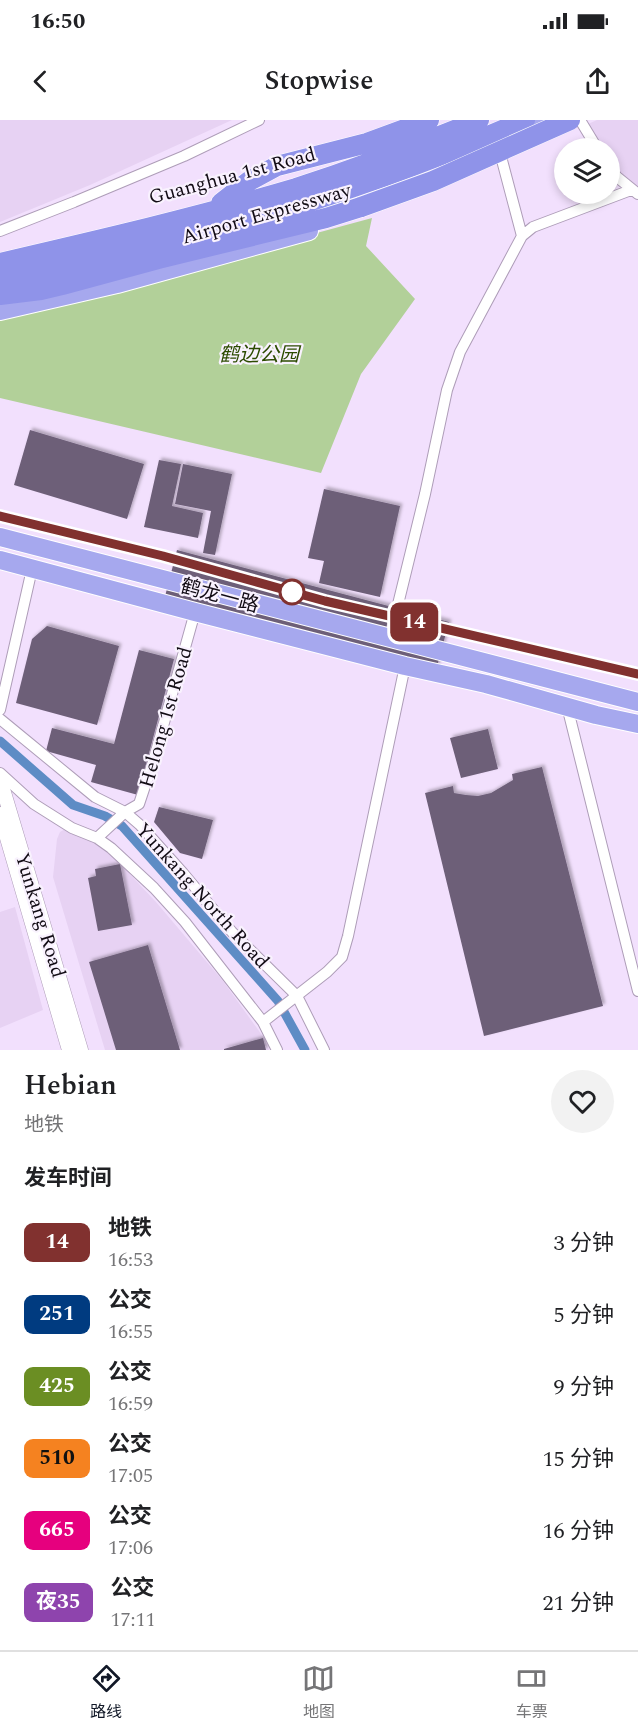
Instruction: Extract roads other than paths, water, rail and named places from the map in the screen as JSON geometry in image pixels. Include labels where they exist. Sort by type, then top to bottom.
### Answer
[{"type":"highway","points":[[221,203],[249,180],[278,166],[367,143],[429,120]]},
{"type":"highway","name":"Guanghua 1st Road","points":[[0,256],[286,186],[365,161],[470,120]]},
{"type":"highway","name":"Airport Expressway","points":[[0,263],[167,223],[275,194],[385,157],[479,120]]},
{"type":"highway","name":"Airport Expressway","points":[[0,283],[276,212],[390,175],[525,120]]},
{"type":"highway","points":[[0,283],[266,221],[334,201],[405,176],[540,120]]},
{"type":"highway","points":[[0,295],[41,290],[326,218],[443,177],[570,120]]},
{"type":"highway","points":[[0,311],[117,284],[282,239],[391,205],[395,202],[405,176]]},
{"type":"highway","name":"鹤龙一路","points":[[0,537],[638,702]]},
{"type":"highway","name":"鹤龙一路","points":[[0,560],[405,666],[486,684],[638,724]]},
{"type":"street","points":[[0,231],[184,156],[259,120]]},
{"type":"street","points":[[580,120],[591,138]]},
{"type":"street","points":[[496,140],[522,236]]},
{"type":"street","points":[[620,180],[634,192]]},
{"type":"street","points":[[390,637],[425,494],[447,390],[460,352],[522,236],[533,227],[634,192]]},
{"type":"street","points":[[0,710],[32,569]]},
{"type":"street","name":"Helong 1st Road","points":[[97,838],[125,812],[139,804],[195,612]]},
{"type":"street","points":[[263,1022],[327,972],[342,957],[405,666]]},
{"type":"street","points":[[567,706],[638,991]]},
{"type":"street","name":"Yunkang North Road","points":[[0,719],[95,797],[125,812],[140,825],[232,932],[297,996],[324,1050]]},
{"type":"street","points":[[0,773],[34,804],[72,828],[97,838],[111,848],[154,888],[184,922],[263,1022],[277,1050]]},
{"type":"street","name":"Yunkang Road","points":[[0,779],[81,1050]]},
{"type":"street","name":"Yunkang Road","points":[[0,814],[69,1050]]},
{"type":"waterway","points":[[0,741],[73,805],[105,816],[122,826],[278,1001],[305,1050]]},
{"type":"metro line","name":"14","points":[[0,516],[225,572],[325,601],[638,674]]},
{"type":"park label","name":"鹤边公园","points":[[259,354]]}]
